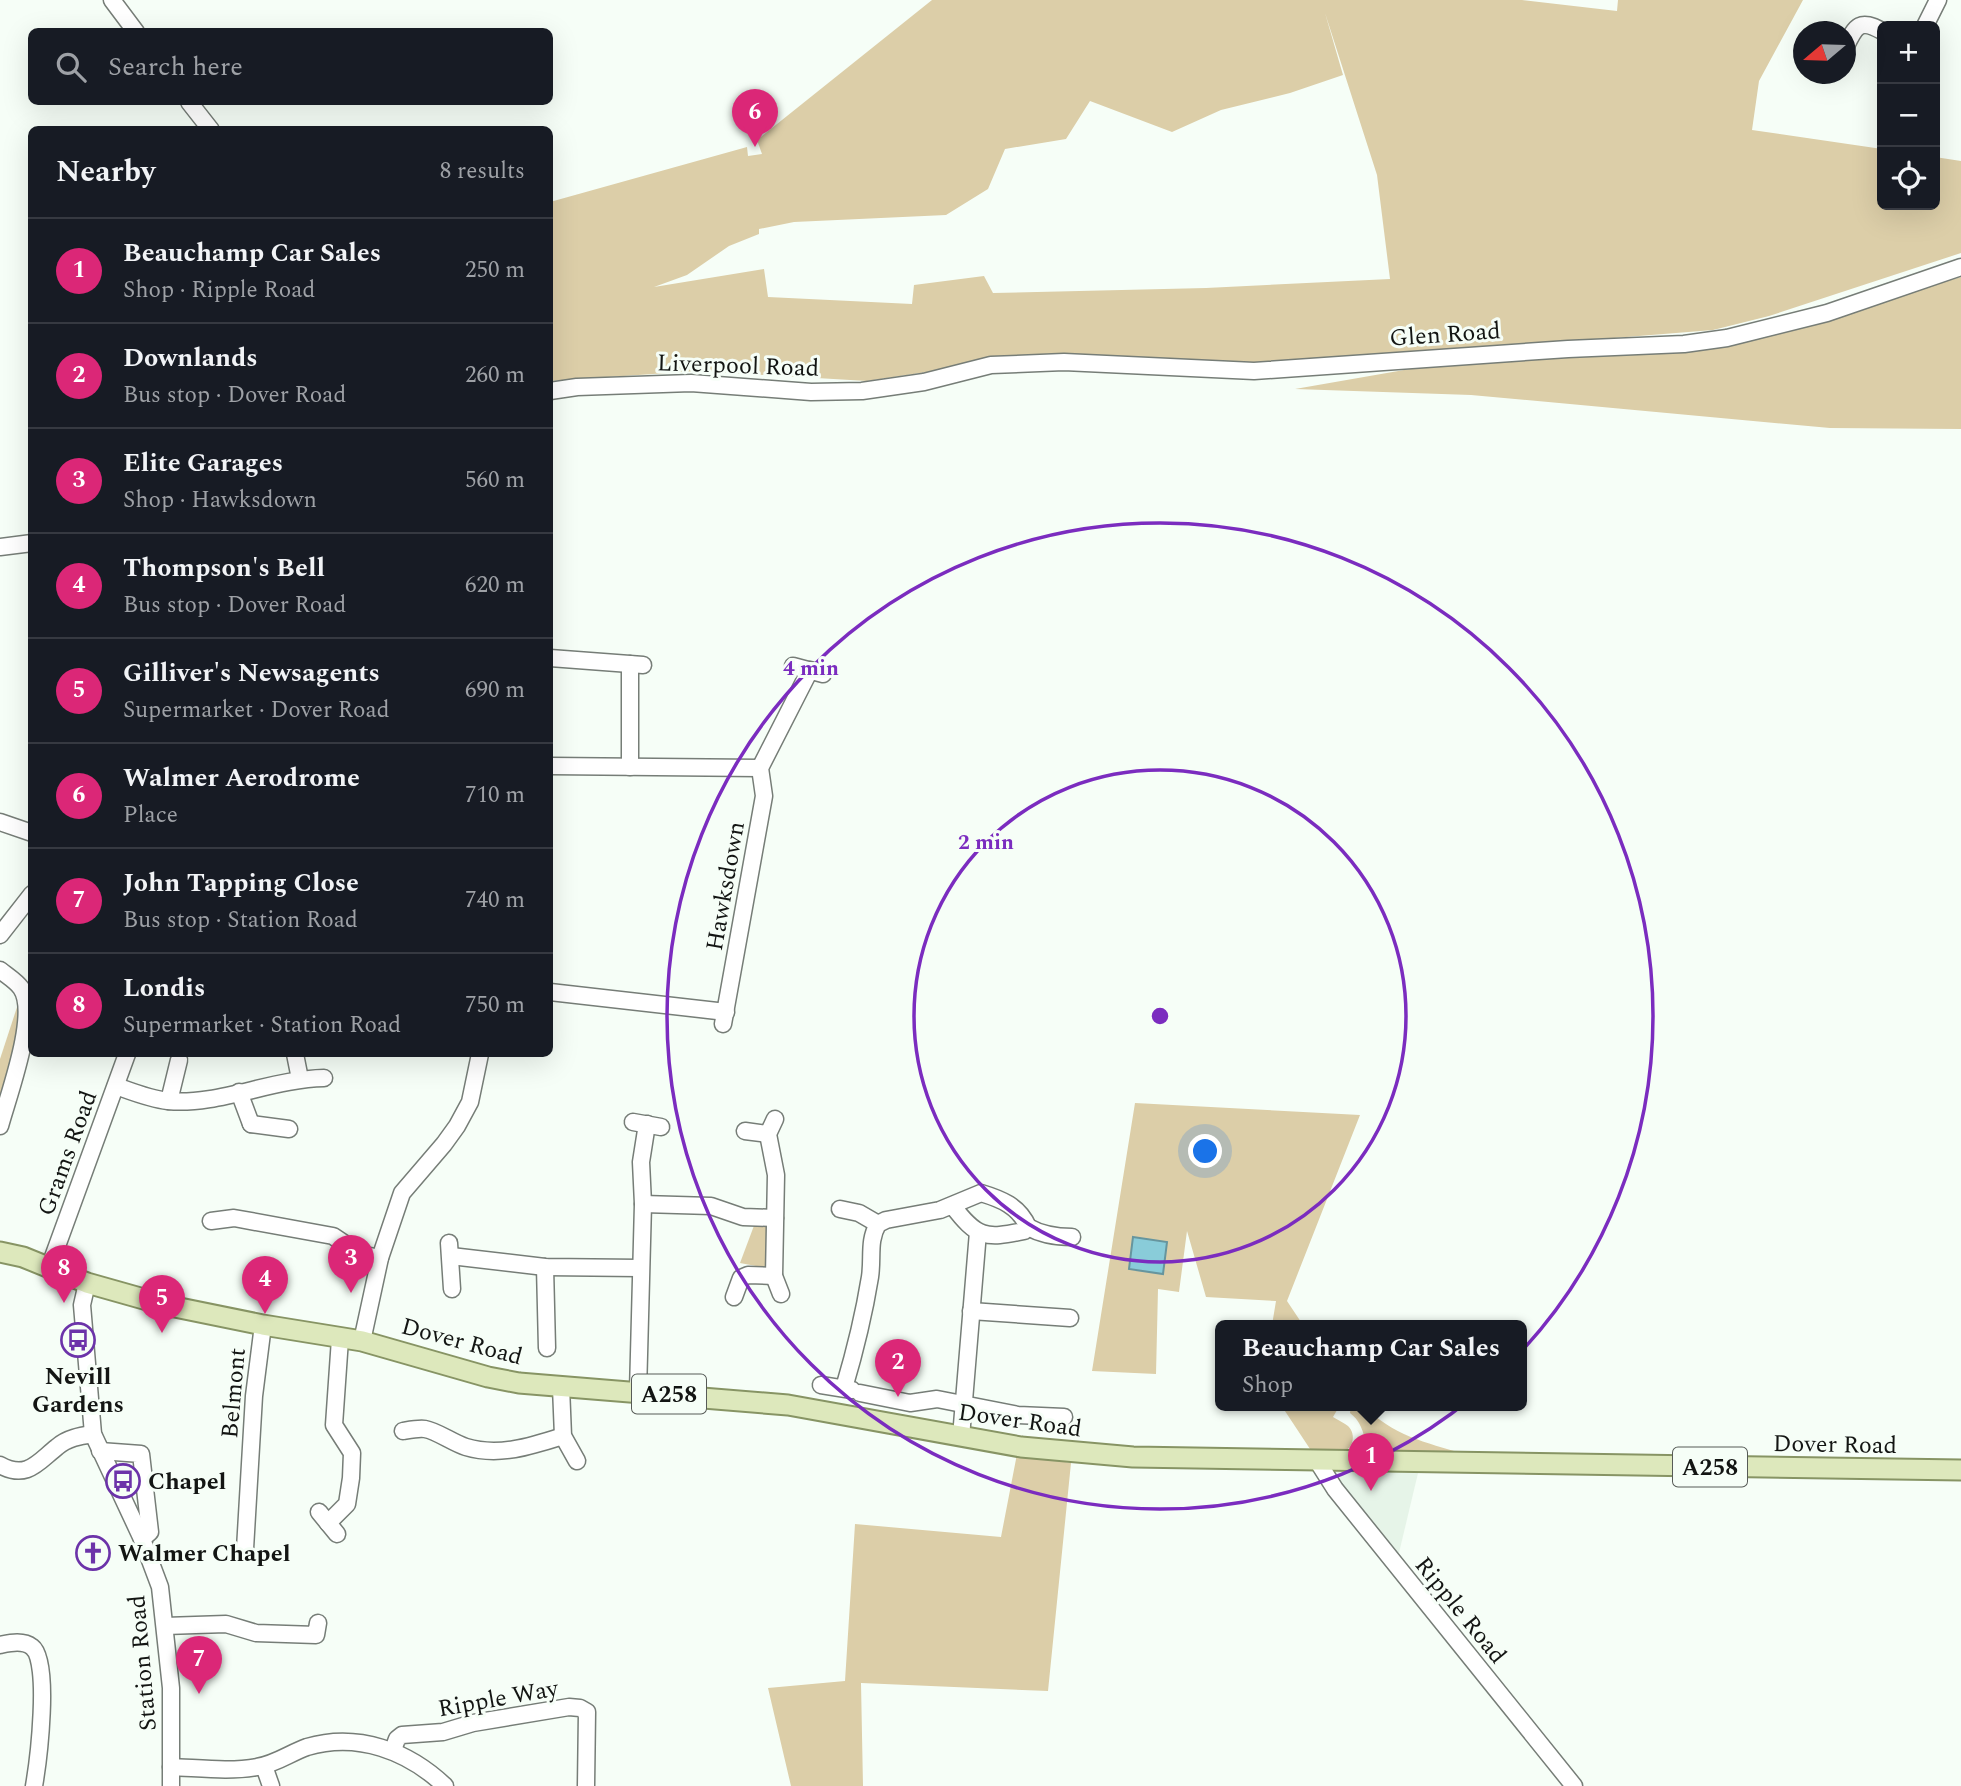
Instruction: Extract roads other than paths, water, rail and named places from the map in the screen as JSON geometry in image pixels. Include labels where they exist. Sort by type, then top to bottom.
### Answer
[{"type":"main road","name":"A258","points":[[0,1252],[23,1257],[87,1283]]},
{"type":"main road","name":"Dover Road","points":[[87,1283],[165,1305],[362,1341],[488,1377],[561,1387],[788,1405],[961,1437],[1105,1457],[1961,1470]]},
{"type":"street","points":[[112,0],[133,28]]},
{"type":"street","points":[[1928,21],[1938,0]]},
{"type":"street","points":[[1856,28],[1862,24],[1877,28]]},
{"type":"street","points":[[191,105],[208,126]]},
{"type":"street","name":"Glen Road","points":[[924,382],[991,365],[1027,363],[1064,362],[1254,371],[1568,349],[1684,344],[1737,336],[1826,313],[1961,267]]},
{"type":"street","name":"Liverpool Road","points":[[553,391],[578,387],[691,383],[811,392],[849,391],[924,382]]},
{"type":"street","points":[[0,547],[28,544]]},
{"type":"street","points":[[553,658],[636,665],[630,766]]},
{"type":"street","points":[[553,766],[760,768],[816,672],[793,666]]},
{"type":"street","name":"Hawksdown","points":[[553,992],[725,1018],[764,796],[760,768]]},
{"type":"street","points":[[0,822],[28,832]]},
{"type":"street","points":[[0,935],[28,899]]},
{"type":"street","points":[[0,970],[21,988],[27,1009],[23,1043],[0,1126]]},
{"type":"street","name":"Grams Road","points":[[49,1268],[126,1057]]},
{"type":"street","points":[[296,1057],[300,1079]]},
{"type":"street","points":[[362,1341],[380,1258],[402,1193],[444,1144],[470,1102],[479,1057]]},
{"type":"street","points":[[169,1101],[179,1059]]},
{"type":"street","points":[[116,1086],[151,1098],[187,1102],[300,1079],[324,1078]]},
{"type":"street","points":[[239,1092],[246,1130],[289,1129]]},
{"type":"street","points":[[638,1392],[643,1205],[641,1162],[647,1124]]},
{"type":"street","points":[[745,1130],[771,1126],[776,1175],[774,1276],[781,1294]]},
{"type":"street","points":[[853,1390],[870,1272],[870,1242],[878,1224],[886,1220],[940,1210],[981,1193],[1005,1200],[1024,1218],[1027,1227],[1037,1232],[1056,1237],[1072,1237]]},
{"type":"street","points":[[643,1205],[711,1206],[743,1217],[775,1218]]},
{"type":"street","points":[[952,1205],[968,1224],[986,1236],[1024,1231],[1027,1227]]},
{"type":"street","points":[[840,1209],[859,1213],[878,1224]]},
{"type":"street","points":[[211,1222],[234,1219],[333,1236],[360,1254],[380,1258]]},
{"type":"street","points":[[961,1437],[978,1232]]},
{"type":"street","points":[[452,1289],[450,1249],[545,1267],[640,1268]]},
{"type":"street","points":[[545,1267],[554,1330],[547,1348]]},
{"type":"street","points":[[734,1297],[741,1278],[748,1275],[774,1276]]},
{"type":"street","name":"Station Road","points":[[87,1283],[82,1305],[93,1434],[142,1539],[160,1587],[171,1688],[172,1786]]},
{"type":"street","points":[[971,1311],[1070,1318]]},
{"type":"street","name":"Belmont","points":[[245,1549],[254,1396],[263,1325]]},
{"type":"street","points":[[328,1523],[347,1504],[351,1478],[352,1454],[327,1424],[340,1339]]},
{"type":"street","points":[[821,1385],[911,1403],[937,1399],[1018,1415],[1065,1417]]},
{"type":"street","points":[[561,1387],[563,1436],[577,1461]]},
{"type":"street","points":[[403,1430],[426,1429],[466,1447],[489,1451],[510,1451],[563,1436]]},
{"type":"street","points":[[0,1465],[10,1471],[29,1469],[41,1463],[57,1446],[68,1440],[93,1434]]},
{"type":"street","points":[[100,1451],[141,1454],[150,1532],[142,1539]]},
{"type":"street","name":"Ripple Road","points":[[1316,1459],[1335,1489],[1574,1786]]},
{"type":"street","points":[[164,1626],[226,1624],[256,1633],[316,1635],[317,1623]]},
{"type":"street","points":[[0,1646],[17,1642],[32,1647],[40,1659],[40,1756],[34,1786]]},
{"type":"street","name":"Ripple Way","points":[[393,1750],[397,1739],[402,1735],[443,1732],[473,1723],[569,1707],[580,1708],[587,1712],[586,1786]]},
{"type":"street","points":[[171,1767],[236,1769],[264,1766],[304,1748],[323,1744],[360,1743],[393,1750],[418,1764],[446,1786]]},
{"type":"street","points":[[264,1766],[271,1786]]},
{"type":"water","points":[[1133,1237],[1167,1242],[1163,1274],[1129,1269]]},
{"type":"place","name":"Walmer Aerodrome","points":[[755,147]]},
{"type":"place","name":"Elite Garages","points":[[351,1293]]},
{"type":"place","name":"Londis","points":[[64,1303]]},
{"type":"place","name":"Thompson's Bell","points":[[265,1314]]},
{"type":"place","name":"Gilliver's Newsagents","points":[[162,1333]]},
{"type":"place","name":"Nevill Gardens","points":[[78,1340]]},
{"type":"place","name":"Downlands","points":[[898,1397]]},
{"type":"place","name":"Chapel","points":[[123,1481]]},
{"type":"place","name":"Beauchamp Car Sales","points":[[1371,1491]]},
{"type":"place","name":"Walmer Chapel","points":[[93,1553]]},
{"type":"place","name":"John Tapping Close","points":[[199,1694]]}]
